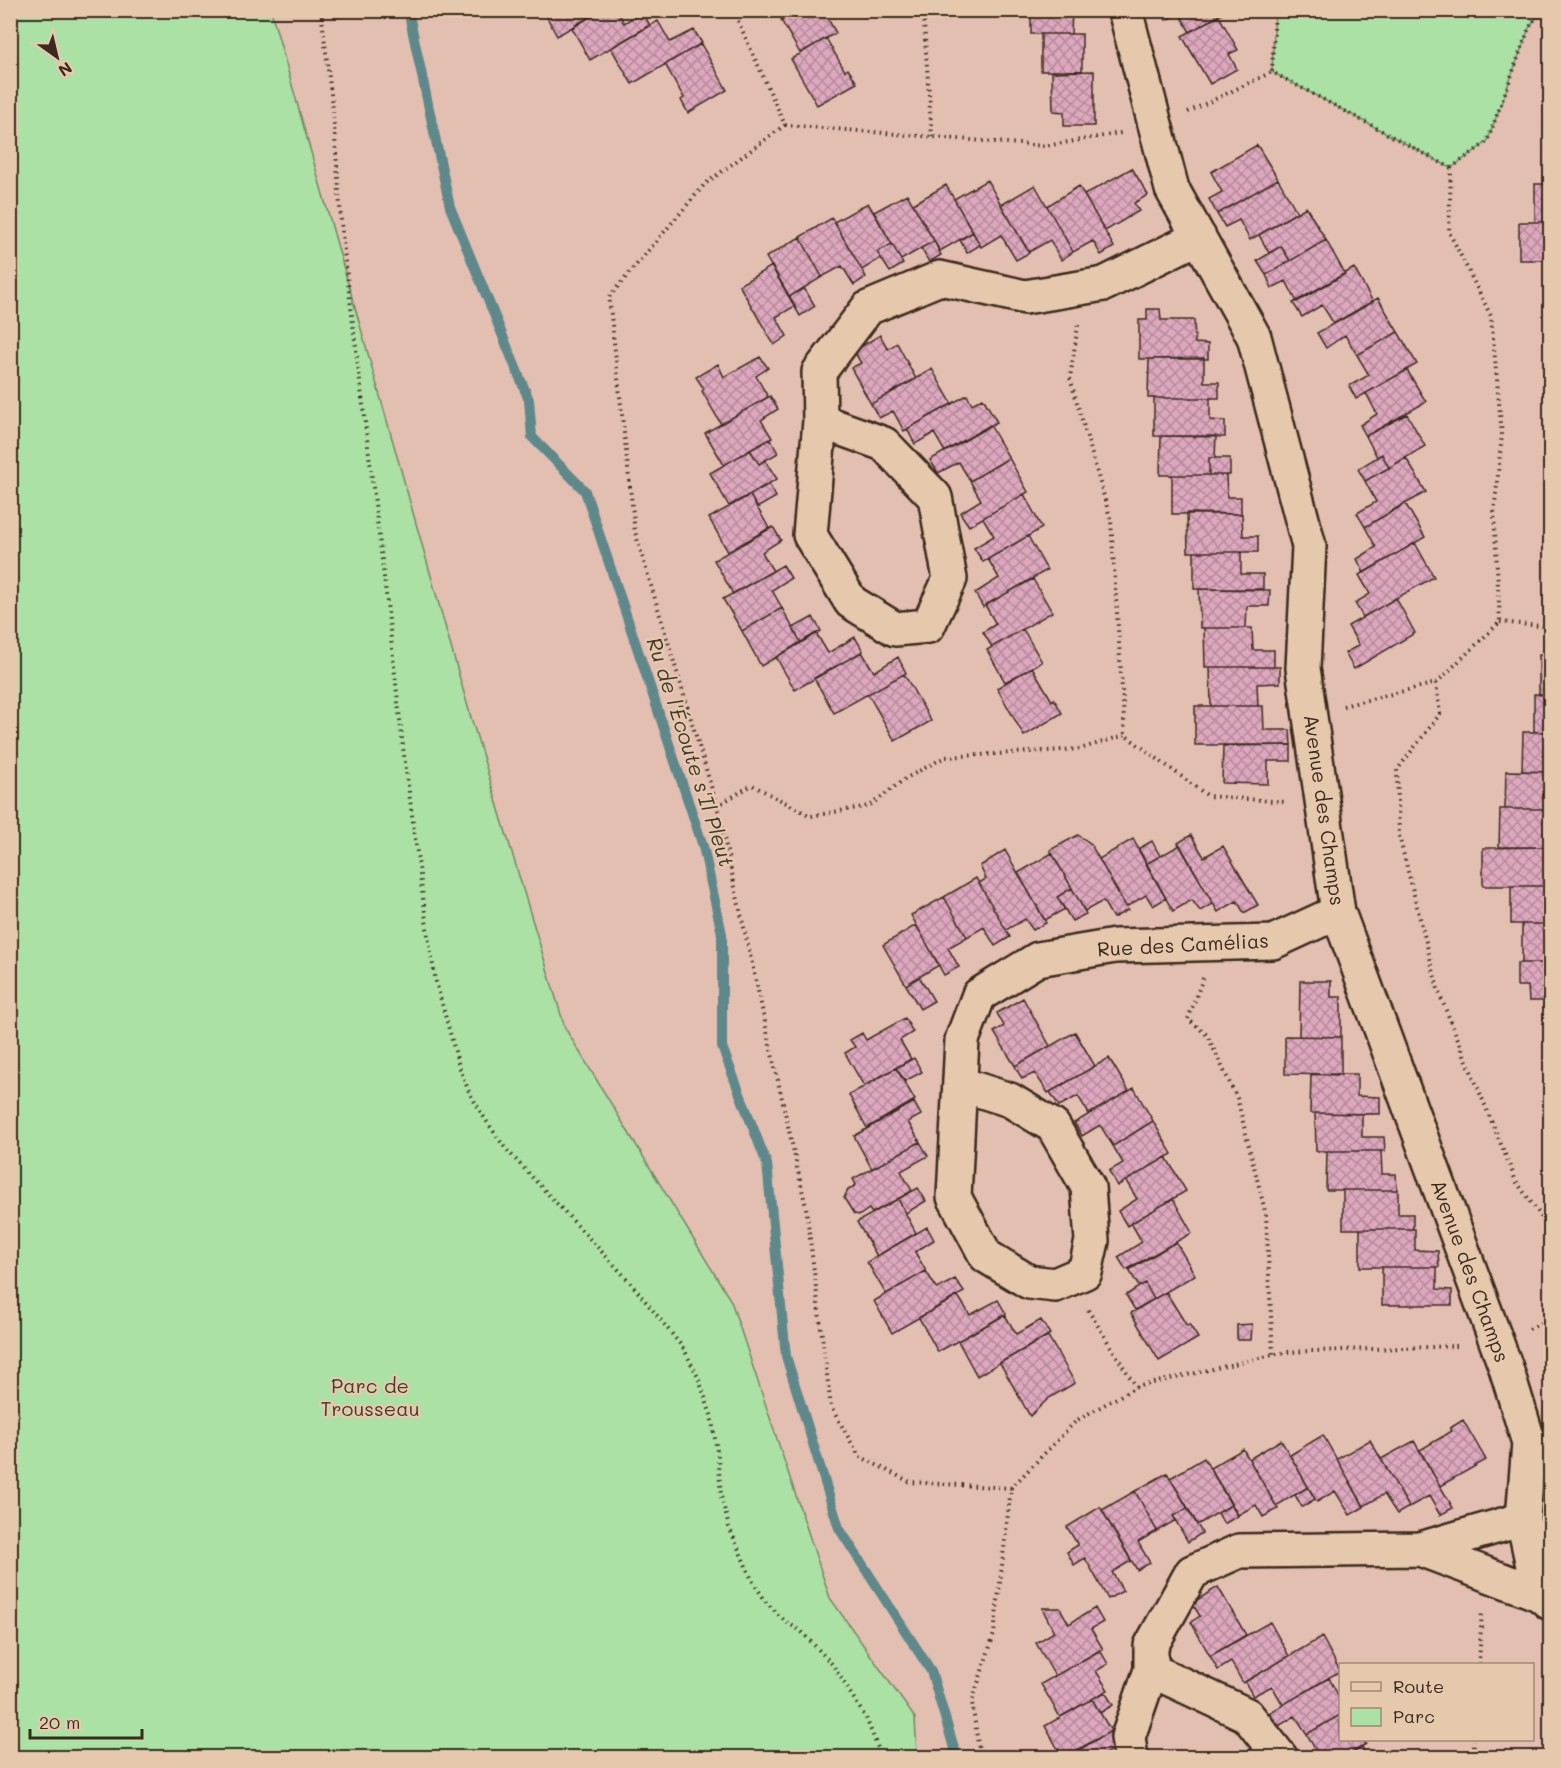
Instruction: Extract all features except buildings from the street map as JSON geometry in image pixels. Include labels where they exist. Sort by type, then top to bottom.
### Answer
[{"type":"street","name":"Avenue des Champs","points":[[1125,10],[1172,189],[1254,337],[1309,546],[1303,668],[1338,912],[1496,1344],[1529,1443],[1523,1520],[1545,1599]]},
{"type":"street","points":[[820,421],[884,444],[934,497],[950,579],[928,626],[895,629],[850,602],[810,535],[820,421],[819,372],[868,308],[940,278],[1024,297],[1104,284],[1199,237]]},
{"type":"street","name":"Rue des Camélias","points":[[1069,1279],[1055,1285],[1029,1282],[986,1256],[954,1197],[962,1040],[979,995],[1038,960],[1115,946],[1273,942],[1338,912]]},
{"type":"street","points":[[960,1084],[1011,1100],[1053,1126],[1088,1187],[1092,1241],[1085,1272],[1069,1279]]},
{"type":"street","points":[[1131,1758],[1128,1737],[1151,1670],[1151,1646],[1192,1572],[1239,1551],[1420,1550],[1523,1520]]},
{"type":"street","points":[[1420,1550],[1545,1599]]},
{"type":"street","points":[[1151,1670],[1246,1715],[1281,1758]]},
{"type":"path","points":[[321,10],[333,111],[342,234],[403,747],[429,943],[436,982],[459,1066],[479,1110],[505,1148],[630,1282],[684,1349],[698,1377],[711,1415],[718,1457],[721,1496],[729,1527],[752,1580],[766,1602],[786,1622],[809,1638],[832,1664],[866,1718],[882,1758]]},
{"type":"path","points":[[733,10],[785,125]]},
{"type":"path","points":[[923,10],[932,137]]},
{"type":"path","points":[[1272,72],[1275,10]]},
{"type":"path","points":[[1451,168],[1487,142],[1529,27],[1541,10]]},
{"type":"path","points":[[1011,1488],[910,1482],[859,1456],[831,1407],[806,1207],[717,806],[634,532],[609,297],[705,184],[785,125],[1045,146],[1156,127],[1272,72]]},
{"type":"path","points":[[1272,72],[1451,168]]},
{"type":"path","points":[[1451,168],[1449,232],[1491,316],[1502,435],[1494,513],[1500,622]]},
{"type":"path","points":[[1084,287],[1070,378],[1111,521],[1125,735],[1208,796],[1323,805]]},
{"type":"path","points":[[1310,714],[1436,683],[1500,622],[1551,627]]},
{"type":"path","points":[[1436,683],[1440,714],[1397,770],[1399,836],[1439,993],[1516,1181],[1551,1229]]},
{"type":"path","points":[[717,806],[752,785],[811,816],[869,806],[908,777],[945,757],[1080,749],[1125,735]]},
{"type":"path","points":[[1216,944],[1188,1019],[1207,1035],[1237,1098],[1266,1215],[1273,1355]]},
{"type":"path","points":[[1069,1279],[1136,1387]]},
{"type":"path","points":[[980,1758],[972,1702],[994,1634],[1011,1488],[1077,1420],[1136,1387],[1285,1352],[1496,1344],[1551,1319]]},
{"type":"path","points":[[1479,1663],[1484,1574]]},
{"type":"path","points":[[1473,1758],[1474,1741]]},
{"type":"green space","name":"Parc de Trousseau","points":[[11,10],[271,11],[470,714],[565,1028],[731,1301],[830,1598],[915,1718],[917,1757],[11,1757]]},
{"type":"green space","points":[[1275,10],[1541,11],[1529,28],[1487,142],[1451,168],[1272,72]]},
{"type":"waterway","name":"Ru de l'Écoute s'Il Pleut","points":[[408,10],[450,207],[529,400],[532,437],[585,491],[703,846],[722,934],[722,1047],[767,1164],[786,1356],[839,1528],[931,1671],[957,1758]]}]
